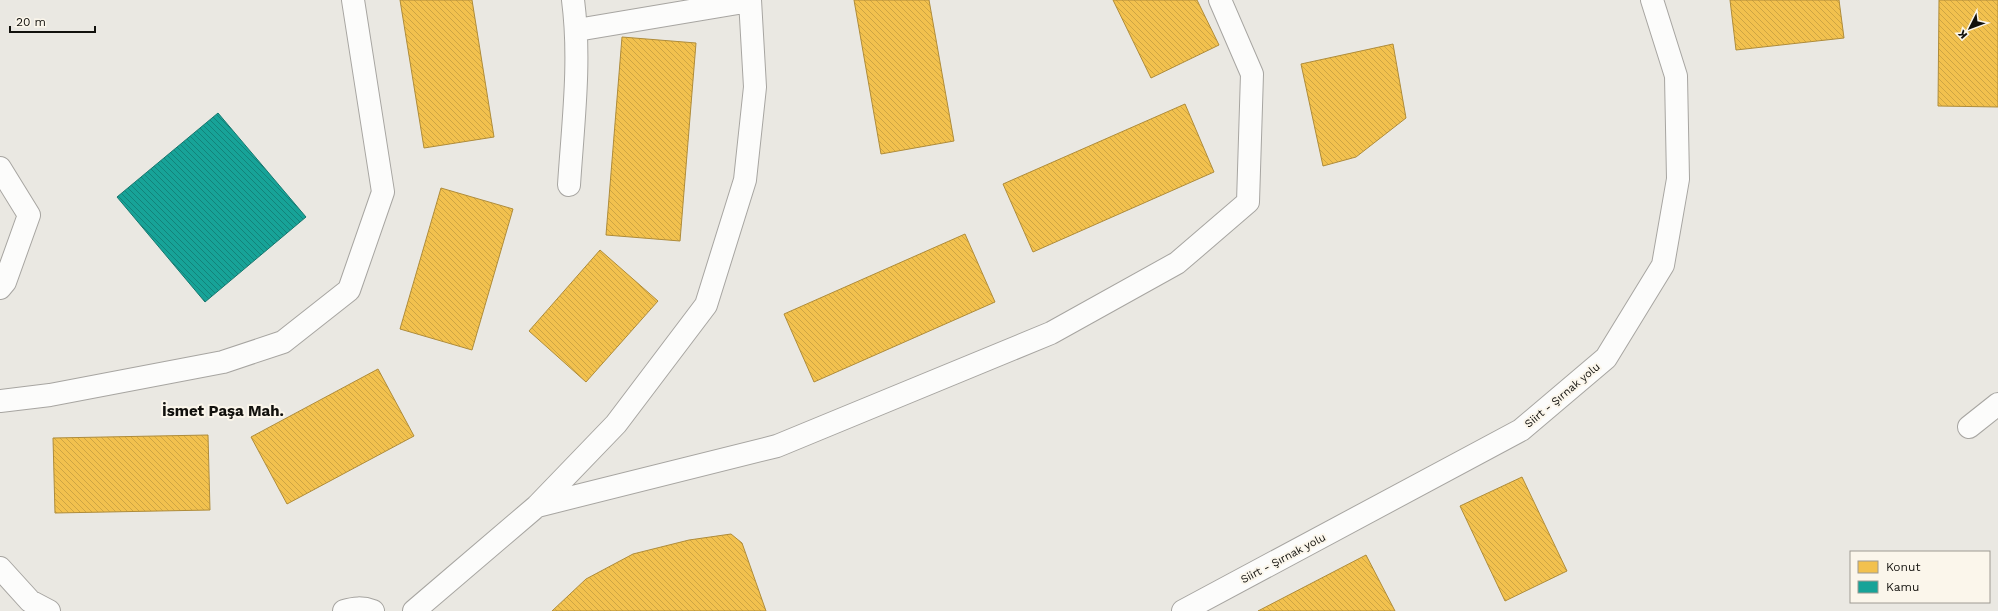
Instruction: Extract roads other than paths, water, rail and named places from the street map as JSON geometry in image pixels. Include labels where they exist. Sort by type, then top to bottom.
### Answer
[{"type":"street","points":[[0,401],[50,395],[223,362],[283,342],[350,290],[383,192],[353,0]]},
{"type":"street","points":[[569,184],[575,105],[577,30],[573,0]]},
{"type":"street","points":[[414,611],[537,506],[616,424],[706,305],[745,180],[755,87],[750,0],[577,30]]},
{"type":"street","points":[[537,506],[777,446],[1051,333],[1177,263],[1248,202],[1252,74],[1220,0]]},
{"type":"street","name":"Siirt - Şırnak yolu","points":[[1183,611],[1521,430],[1606,358],[1662,265],[1678,179],[1676,76],[1652,0]]},
{"type":"street","points":[[0,168],[29,214],[5,282],[0,288]]},
{"type":"street","points":[[1969,427],[1998,404]]},
{"type":"street","points":[[0,568],[30,601],[49,611]]},
{"type":"street","points":[[344,611],[354,608],[366,608],[373,611]]},
{"type":"district","name":"İsmet Paşa Mah.","points":[[223,411]]}]
